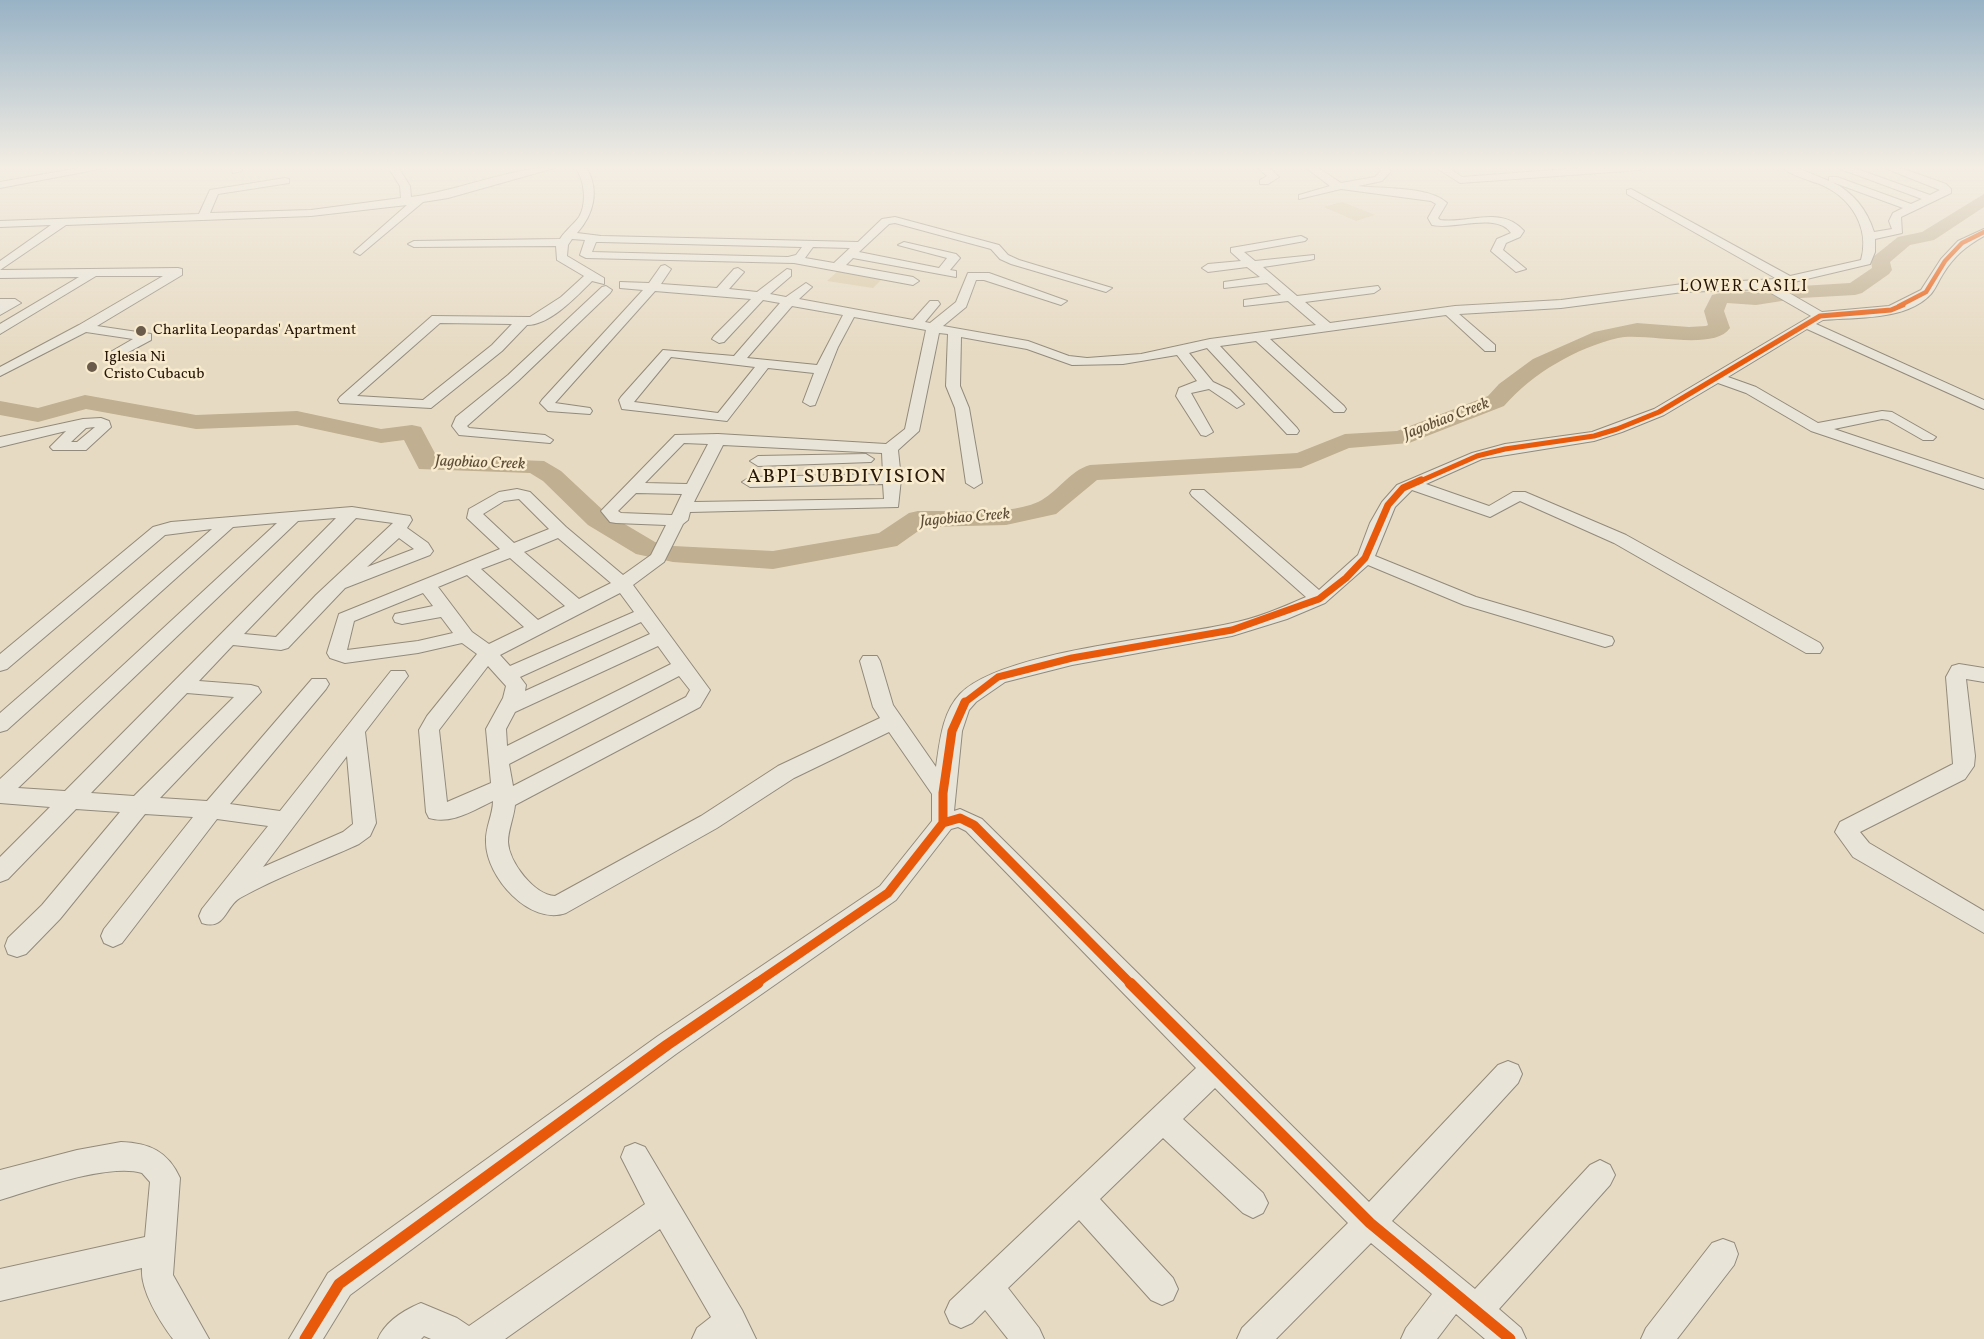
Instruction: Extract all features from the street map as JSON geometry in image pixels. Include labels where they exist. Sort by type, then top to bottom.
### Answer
[{"type":"street","points":[[0,266],[52,229]]},
{"type":"street","points":[[360,252],[386,229]]},
{"type":"street","points":[[574,229],[566,239],[561,258],[598,283]]},
{"type":"street","points":[[838,266],[878,229]]},
{"type":"street","points":[[886,261],[921,229]]},
{"type":"street","points":[[929,229],[994,247],[1004,257],[1015,262],[1106,288]]},
{"type":"street","points":[[1516,229],[1518,231],[1516,235],[1500,241],[1497,251],[1520,269]]},
{"type":"street","points":[[1698,229],[1788,280]]},
{"type":"street","points":[[522,322],[497,348],[426,405],[345,400],[437,320],[522,322],[539,319],[598,283],[622,279],[625,282],[624,285],[652,287],[689,284],[851,312],[883,313],[916,324],[1043,348],[1071,361],[1114,360],[1181,352],[1210,343],[1329,329],[1449,311],[1561,304],[1683,288],[1770,287],[1788,280],[1866,262],[1872,247],[1868,229]]},
{"type":"street","points":[[1871,236],[1894,234],[1897,229]]},
{"type":"street","points":[[943,823],[943,793],[952,731],[960,708],[969,697],[998,677],[1072,658],[1232,630],[1280,615],[1319,598],[1346,578],[1365,558],[1372,545],[1378,523],[1388,505],[1403,488],[1477,456],[1594,436],[1617,429],[1659,412],[1814,321],[1891,310],[1910,302],[1926,292],[1945,261],[1962,243],[1984,232]]},
{"type":"street","points":[[591,238],[586,245],[586,255],[796,260],[913,281]]},
{"type":"street","points":[[414,244],[591,238],[810,244],[856,250],[886,261],[947,273],[954,258],[903,245]]},
{"type":"street","points":[[1301,239],[1235,249],[1329,329]]},
{"type":"street","points":[[796,260],[810,244]]},
{"type":"street","points":[[1208,268],[1310,257]]},
{"type":"street","points":[[585,411],[553,408],[547,403],[652,287],[665,269]]},
{"type":"street","points":[[0,274],[178,272],[84,328],[0,372]]},
{"type":"street","points":[[721,291],[738,272]]},
{"type":"street","points":[[719,339],[760,296],[787,273]]},
{"type":"street","points":[[0,330],[92,274]]},
{"type":"street","points":[[758,461],[856,459],[890,454],[912,431],[920,388],[926,372],[933,327],[959,306],[972,276],[985,276],[1061,301]]},
{"type":"street","points":[[1228,285],[1269,279]]},
{"type":"street","points":[[545,440],[464,432],[459,426],[461,420],[513,378],[598,283]]},
{"type":"street","points":[[736,361],[788,302],[806,287]]},
{"type":"street","points":[[1770,287],[1797,303],[1814,321],[1984,405]]},
{"type":"street","points":[[1248,303],[1374,289]]},
{"type":"street","points":[[818,306],[832,293]]},
{"type":"street","points":[[0,303],[15,303],[0,311]]},
{"type":"street","points":[[916,324],[934,304]]},
{"type":"street","points":[[1449,311],[1490,348]]},
{"type":"street","points":[[810,402],[831,347],[851,312]]},
{"type":"street","points":[[1270,323],[1314,316]]},
{"type":"street","points":[[84,328],[146,337],[112,357]]},
{"type":"street","points":[[955,332],[952,386],[962,408],[974,483]]},
{"type":"street","points":[[1260,336],[1338,409]]},
{"type":"street","points":[[1210,343],[1292,431]]},
{"type":"street","points":[[1181,352],[1208,385]]},
{"type":"street","points":[[764,366],[722,418],[627,406],[626,399],[668,353],[764,366],[824,370]]},
{"type":"street","points":[[1719,378],[1751,390],[1816,428],[1984,484]]},
{"type":"street","points":[[1206,432],[1183,396],[1187,389],[1208,385],[1221,387],[1237,404]]},
{"type":"street","points":[[1816,428],[1882,415],[1892,416],[1928,437]]},
{"type":"street","points":[[0,442],[83,423]]},
{"type":"street","points":[[680,438],[765,441],[890,454],[893,479],[892,504],[860,507],[742,507],[682,514],[613,517],[609,511],[680,438]]},
{"type":"street","points":[[577,607],[475,518],[475,512],[488,501],[507,495],[524,495],[560,531],[623,584],[681,667],[700,690],[693,702],[504,794],[452,810],[437,812],[429,730],[434,721],[488,653],[623,584],[661,552],[695,489],[718,439]]},
{"type":"street","points":[[742,507],[765,441]]},
{"type":"street","points":[[856,459],[860,507]]},
{"type":"street","points":[[750,482],[893,479]]},
{"type":"street","points":[[1411,484],[1490,512],[1519,495],[1620,539],[1813,648]]},
{"type":"street","points":[[630,488],[695,489]]},
{"type":"street","points":[[1198,493],[1319,598]]},
{"type":"street","points":[[0,872],[352,512]]},
{"type":"street","points":[[0,664],[159,531],[171,527],[352,512],[404,520],[398,529],[337,585],[281,644],[227,638]]},
{"type":"street","points":[[0,793],[293,517]]},
{"type":"street","points":[[0,725],[227,524]]},
{"type":"street","points":[[337,585],[424,551],[398,529]]},
{"type":"street","points":[[465,636],[418,647],[345,657],[337,653],[346,618],[471,570],[560,531]]},
{"type":"street","points":[[1365,558],[1470,601],[1605,641]]},
{"type":"street","points":[[471,570],[535,627]]},
{"type":"street","points":[[428,587],[465,636],[488,653],[516,685],[516,694],[511,706]]},
{"type":"street","points":[[402,618],[444,610]]},
{"type":"street","points":[[508,675],[644,614]]},
{"type":"street","points":[[660,637],[511,706],[499,717],[495,731],[504,794],[497,839],[498,855],[520,885],[542,905],[558,906],[709,822],[786,772],[892,720]]},
{"type":"street","points":[[870,661],[883,707],[943,793]]},
{"type":"street","points":[[500,759],[681,667]]},
{"type":"street","points":[[1976,672],[1959,670],[1956,677],[1963,766],[1958,773],[1848,828],[1846,832],[1861,850],[1984,923]]},
{"type":"street","points":[[211,916],[398,676]]},
{"type":"street","points":[[113,936],[212,810],[319,684]]},
{"type":"street","points":[[17,946],[51,912],[139,805],[251,692],[182,686]]},
{"type":"street","points":[[227,893],[351,838],[362,830],[365,823],[355,732]]},
{"type":"street","points":[[0,793],[212,810],[284,820]]},
{"type":"street","points":[[305,1339],[339,1284],[667,1046],[888,893],[943,823],[960,818],[974,825],[1370,1223],[1510,1339]]},
{"type":"street","points":[[962,1312],[1215,1069]]},
{"type":"street","points":[[1253,1339],[1370,1223],[1508,1074]]},
{"type":"street","points":[[1163,1119],[1253,1203]]},
{"type":"street","points":[[0,1185],[105,1158],[129,1155],[149,1160],[165,1178],[157,1277],[178,1319],[193,1339]]},
{"type":"street","points":[[635,1157],[726,1333]]},
{"type":"street","points":[[1417,1339],[1465,1301],[1600,1175]]},
{"type":"street","points":[[1079,1198],[1162,1289]]},
{"type":"street","points":[[478,1339],[663,1209]]},
{"type":"street","points":[[0,1285],[158,1250]]},
{"type":"street","points":[[1658,1339],[1723,1254]]},
{"type":"street","points":[[987,1287],[1028,1339]]},
{"type":"street","points":[[394,1339],[421,1319],[446,1336]]},
{"type":"shaded area","points":[[839,270],[884,277],[873,288],[827,281]]},
{"type":"waterway","name":"Jagobiao Creek","points":[[0,408],[38,415],[85,402],[196,422],[297,418],[381,436],[412,432],[428,464],[535,466],[552,476],[597,519],[646,548],[673,554],[773,560],[887,540],[918,519],[1006,517],[1047,508],[1090,473],[1301,460],[1345,441],[1400,438],[1496,401],[1507,388],[1540,364],[1601,336],[1637,329],[1689,334],[1720,328],[1714,311],[1719,299],[1734,296],[1756,299],[1801,292],[1855,289],[1882,270],[1880,261],[1904,241],[1928,236],[1938,229]]},
{"type":"cycle path","points":[[305,1339],[339,1284],[667,1045],[888,893],[943,823],[943,793],[952,731],[960,708],[969,697],[998,677],[1072,658],[1232,630],[1280,615],[1319,599],[1346,578],[1365,558],[1372,545],[1378,523],[1388,505],[1403,488],[1477,456],[1505,449],[1594,436],[1617,429],[1659,412],[1820,316],[1891,310],[1910,302],[1926,292],[1945,261],[1962,243],[1984,232]]},
{"type":"cycle path","points":[[943,823],[960,818],[974,825],[1331,1186],[1370,1223],[1510,1339]]},
{"type":"place","name":"Charlita Leopardas' Apartment","points":[[141,331]]},
{"type":"place","name":"Iglesia Ni Cristo Cubacub","points":[[92,367]]},
{"type":"district","name":"LOWER CASILI","points":[[1744,288]]},
{"type":"district","name":"ABPI SUBDIVISION","points":[[847,478]]}]
